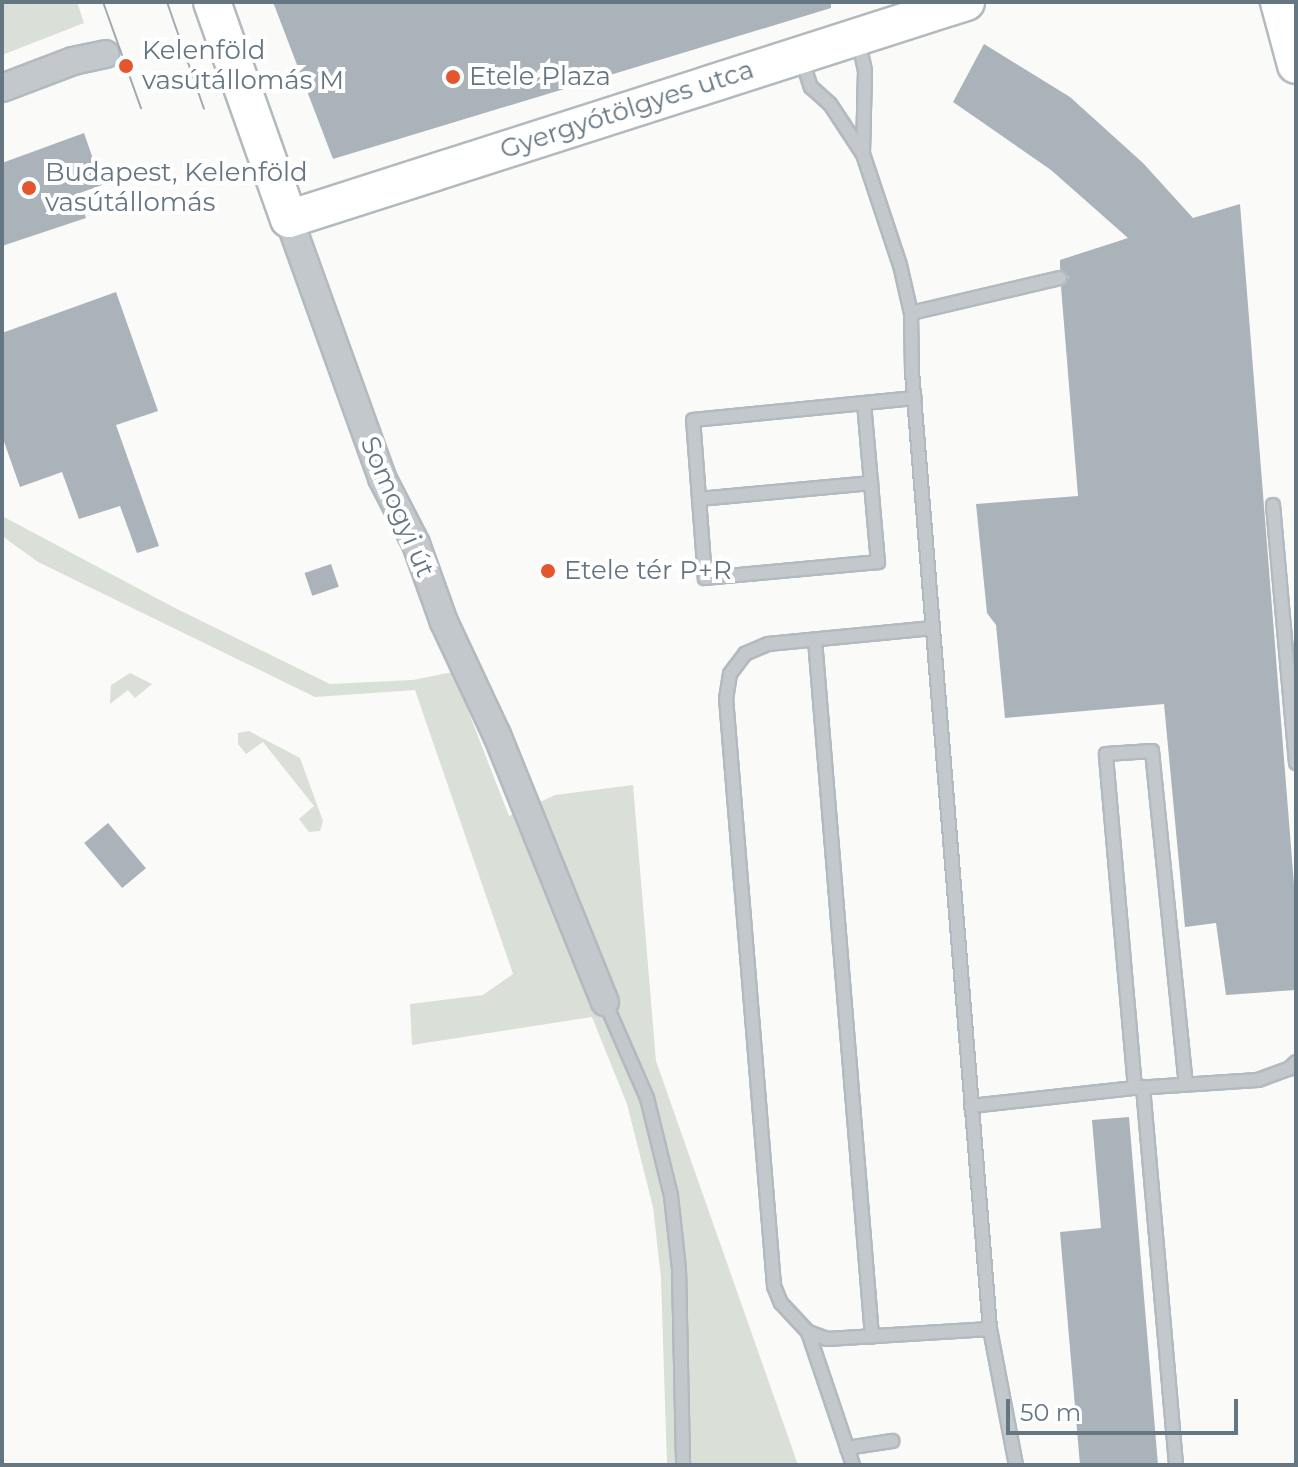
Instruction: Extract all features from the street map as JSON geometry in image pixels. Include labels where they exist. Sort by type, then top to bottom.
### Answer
[{"type":"main road","name":"Somogyi út","points":[[212,2],[289,219]]},
{"type":"main road","name":"Gyergyótölgyes utca","points":[[289,219],[799,53],[966,2]]},
{"type":"main road","points":[[1279,2],[1296,65]]},
{"type":"street","points":[[2,88],[73,61],[105,54]]},
{"type":"street","name":"Somogyi út","points":[[289,219],[382,478],[416,544],[444,622],[497,735],[605,1002]]},
{"type":"lane","points":[[858,35],[865,71],[863,154]]},
{"type":"lane","points":[[799,53],[811,87],[830,104],[863,154],[900,265],[911,313],[915,398],[990,1329],[1016,1465]]},
{"type":"lane","points":[[911,313],[1060,278]]},
{"type":"lane","points":[[864,403],[878,562],[705,578],[693,420],[864,403],[915,398]]},
{"type":"lane","points":[[699,499],[871,483]]},
{"type":"lane","points":[[1273,505],[1296,763]]},
{"type":"lane","points":[[933,628],[768,644],[745,654],[730,674],[726,698],[774,1286],[787,1311],[808,1332],[827,1339],[990,1329]]},
{"type":"lane","points":[[815,640],[872,1337]]},
{"type":"lane","points":[[1176,1465],[1106,754],[1152,751],[1186,1084]]},
{"type":"lane","points":[[605,1002],[647,1098],[671,1196],[679,1269],[683,1465]]},
{"type":"lane","points":[[971,1106],[1139,1087],[1258,1080],[1289,1069],[1296,1062]]},
{"type":"lane","points":[[808,1332],[853,1465]]},
{"type":"lane","points":[[847,1448],[892,1441]]},
{"type":"shaded area","points":[[2,2],[77,2],[84,23],[2,55]]},
{"type":"shaded area","points":[[2,516],[175,608],[330,684],[413,680],[453,672],[509,816],[555,795],[633,785],[656,1061],[798,1465],[667,1465],[661,1278],[653,1207],[627,1104],[592,1017],[412,1045],[410,1004],[483,995],[513,974],[415,690],[315,697],[38,562],[2,536]]},
{"type":"shaded area","points":[[130,673],[152,684],[135,698],[128,690],[110,704],[111,685]]},
{"type":"shaded area","points":[[249,731],[300,758],[323,821],[320,831],[309,832],[299,819],[314,806],[263,742],[246,754],[238,744],[238,733]]},
{"type":"building","name":"Etele Plaza","points":[[273,2],[831,2],[831,8],[333,159]]},
{"type":"building","points":[[984,44],[1070,97],[1143,163],[1193,218],[1240,204],[1296,910],[1296,990],[1226,995],[1216,923],[1185,927],[1164,704],[1005,718],[996,625],[987,613],[976,504],[1078,496],[1061,287],[1069,277],[1060,269],[1060,260],[1128,238],[1051,170],[953,102]]},
{"type":"building","points":[[84,133],[102,185],[77,194],[86,218],[2,246],[2,163]]},
{"type":"building","points":[[116,292],[158,411],[116,425],[159,546],[137,553],[120,506],[79,519],[62,472],[20,487],[2,436],[2,333]]},
{"type":"building","points":[[331,564],[339,587],[312,596],[305,573]]},
{"type":"building","points":[[108,823],[146,868],[122,888],[84,843]]},
{"type":"building","points":[[1129,1117],[1158,1465],[1080,1465],[1060,1232],[1101,1228],[1092,1120]]},
{"type":"tram line","points":[[103,2],[141,108]]},
{"type":"tram line","points":[[167,2],[204,109]]},
{"type":"place","name":"Kelenföld vasútállomás M","points":[[126,66]]},
{"type":"place","name":"Etele Plaza","points":[[453,77]]},
{"type":"place","name":"Budapest, Kelenföld vasútállomás","points":[[29,188]]},
{"type":"place","name":"Etele tér P+R","points":[[548,571]]}]
